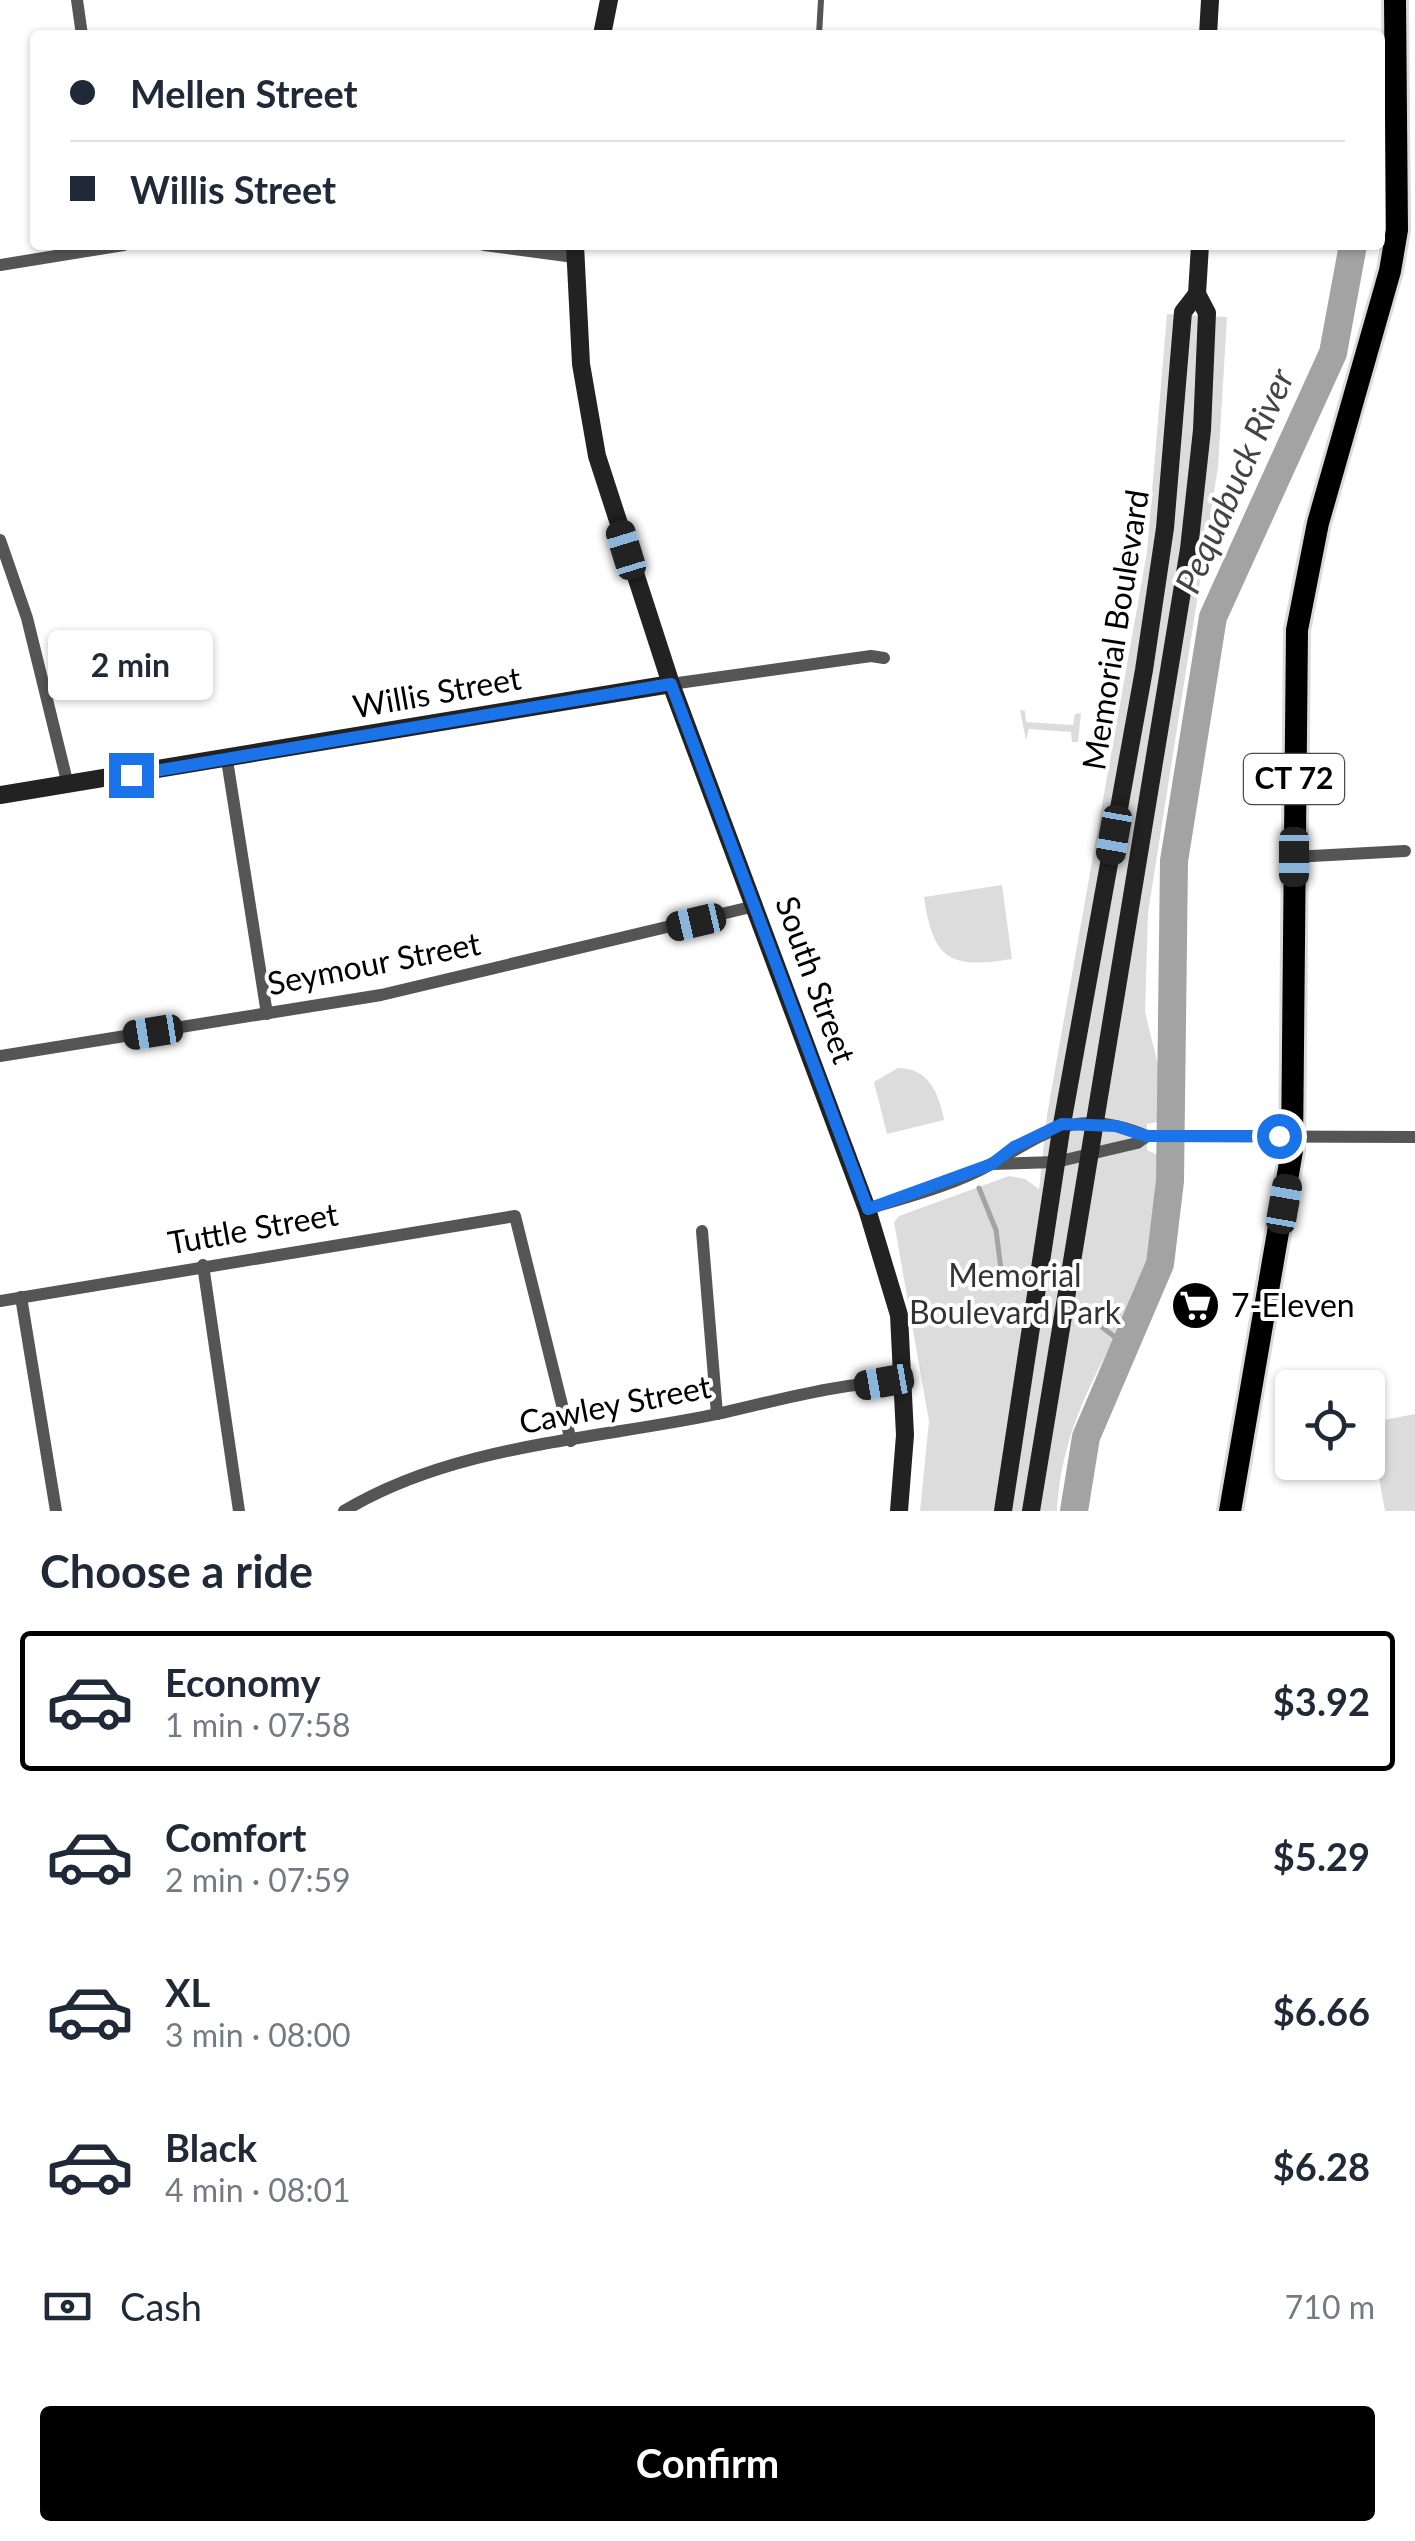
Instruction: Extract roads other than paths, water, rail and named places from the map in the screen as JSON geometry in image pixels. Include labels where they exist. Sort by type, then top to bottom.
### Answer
[{"type":"highway","name":"CT 72","points":[[1230,1511],[1292,1135],[1297,630],[1318,523],[1390,271],[1397,230],[1395,0]]},
{"type":"main road","points":[[603,30],[609,0]]},
{"type":"main road","points":[[1208,30],[1210,0]]},
{"type":"main road","name":"Memorial Boulevard","points":[[1031,1511],[1188,549],[1202,430],[1207,313],[1197,294],[1200,250]]},
{"type":"main road","name":"South Street","points":[[574,251],[581,364],[597,456],[671,684],[868,1209],[898,1315],[905,1381],[899,1511]]},
{"type":"main road","name":"Memorial Boulevard","points":[[1003,1511],[1062,1124],[1144,670],[1165,528],[1183,312],[1197,294]]},
{"type":"main road","name":"Willis Street","points":[[0,795],[671,684]]},
{"type":"street","points":[[77,0],[81,30]]},
{"type":"street","points":[[0,265],[92,250]]},
{"type":"street","points":[[0,540],[28,618],[68,785]]},
{"type":"street","name":"Willis Street","points":[[671,684],[871,656],[884,658]]},
{"type":"street","points":[[227,760],[267,1014]]},
{"type":"street","points":[[1294,857],[1405,851]]},
{"type":"street","name":"Seymour Street","points":[[0,1056],[380,995],[756,906]]},
{"type":"street","points":[[868,1209],[992,1164],[1014,1147],[1062,1124],[1094,1124],[1146,1136],[1415,1138]]},
{"type":"street","points":[[992,1164],[1056,1162],[1137,1143],[1146,1136]]},
{"type":"street","name":"Tuttle Street","points":[[0,1300],[516,1216],[571,1441]]},
{"type":"street","points":[[702,1230],[717,1414]]},
{"type":"street","points":[[204,1264],[239,1511]]},
{"type":"street","points":[[22,1297],[56,1511]]},
{"type":"street","name":"Cawley Street","points":[[344,1511],[382,1490],[453,1464],[834,1390],[905,1381]]},
{"type":"lane","points":[[819,30],[821,0]]},
{"type":"waterway","name":"Pequabuck River","points":[[1074,1511],[1086,1437],[1160,1264],[1170,1181],[1174,861],[1213,617],[1333,353],[1352,250]]},
{"type":"waterway","points":[[979,1188],[996,1230],[1002,1277],[1017,1289]]},
{"type":"waterway","points":[[1088,1316],[1125,1345]]},
{"type":"place","name":"7-Eleven","points":[[1196,1306]]},
{"type":"park label","name":"Memorial Boulevard Park","points":[[1015,1294]]}]
